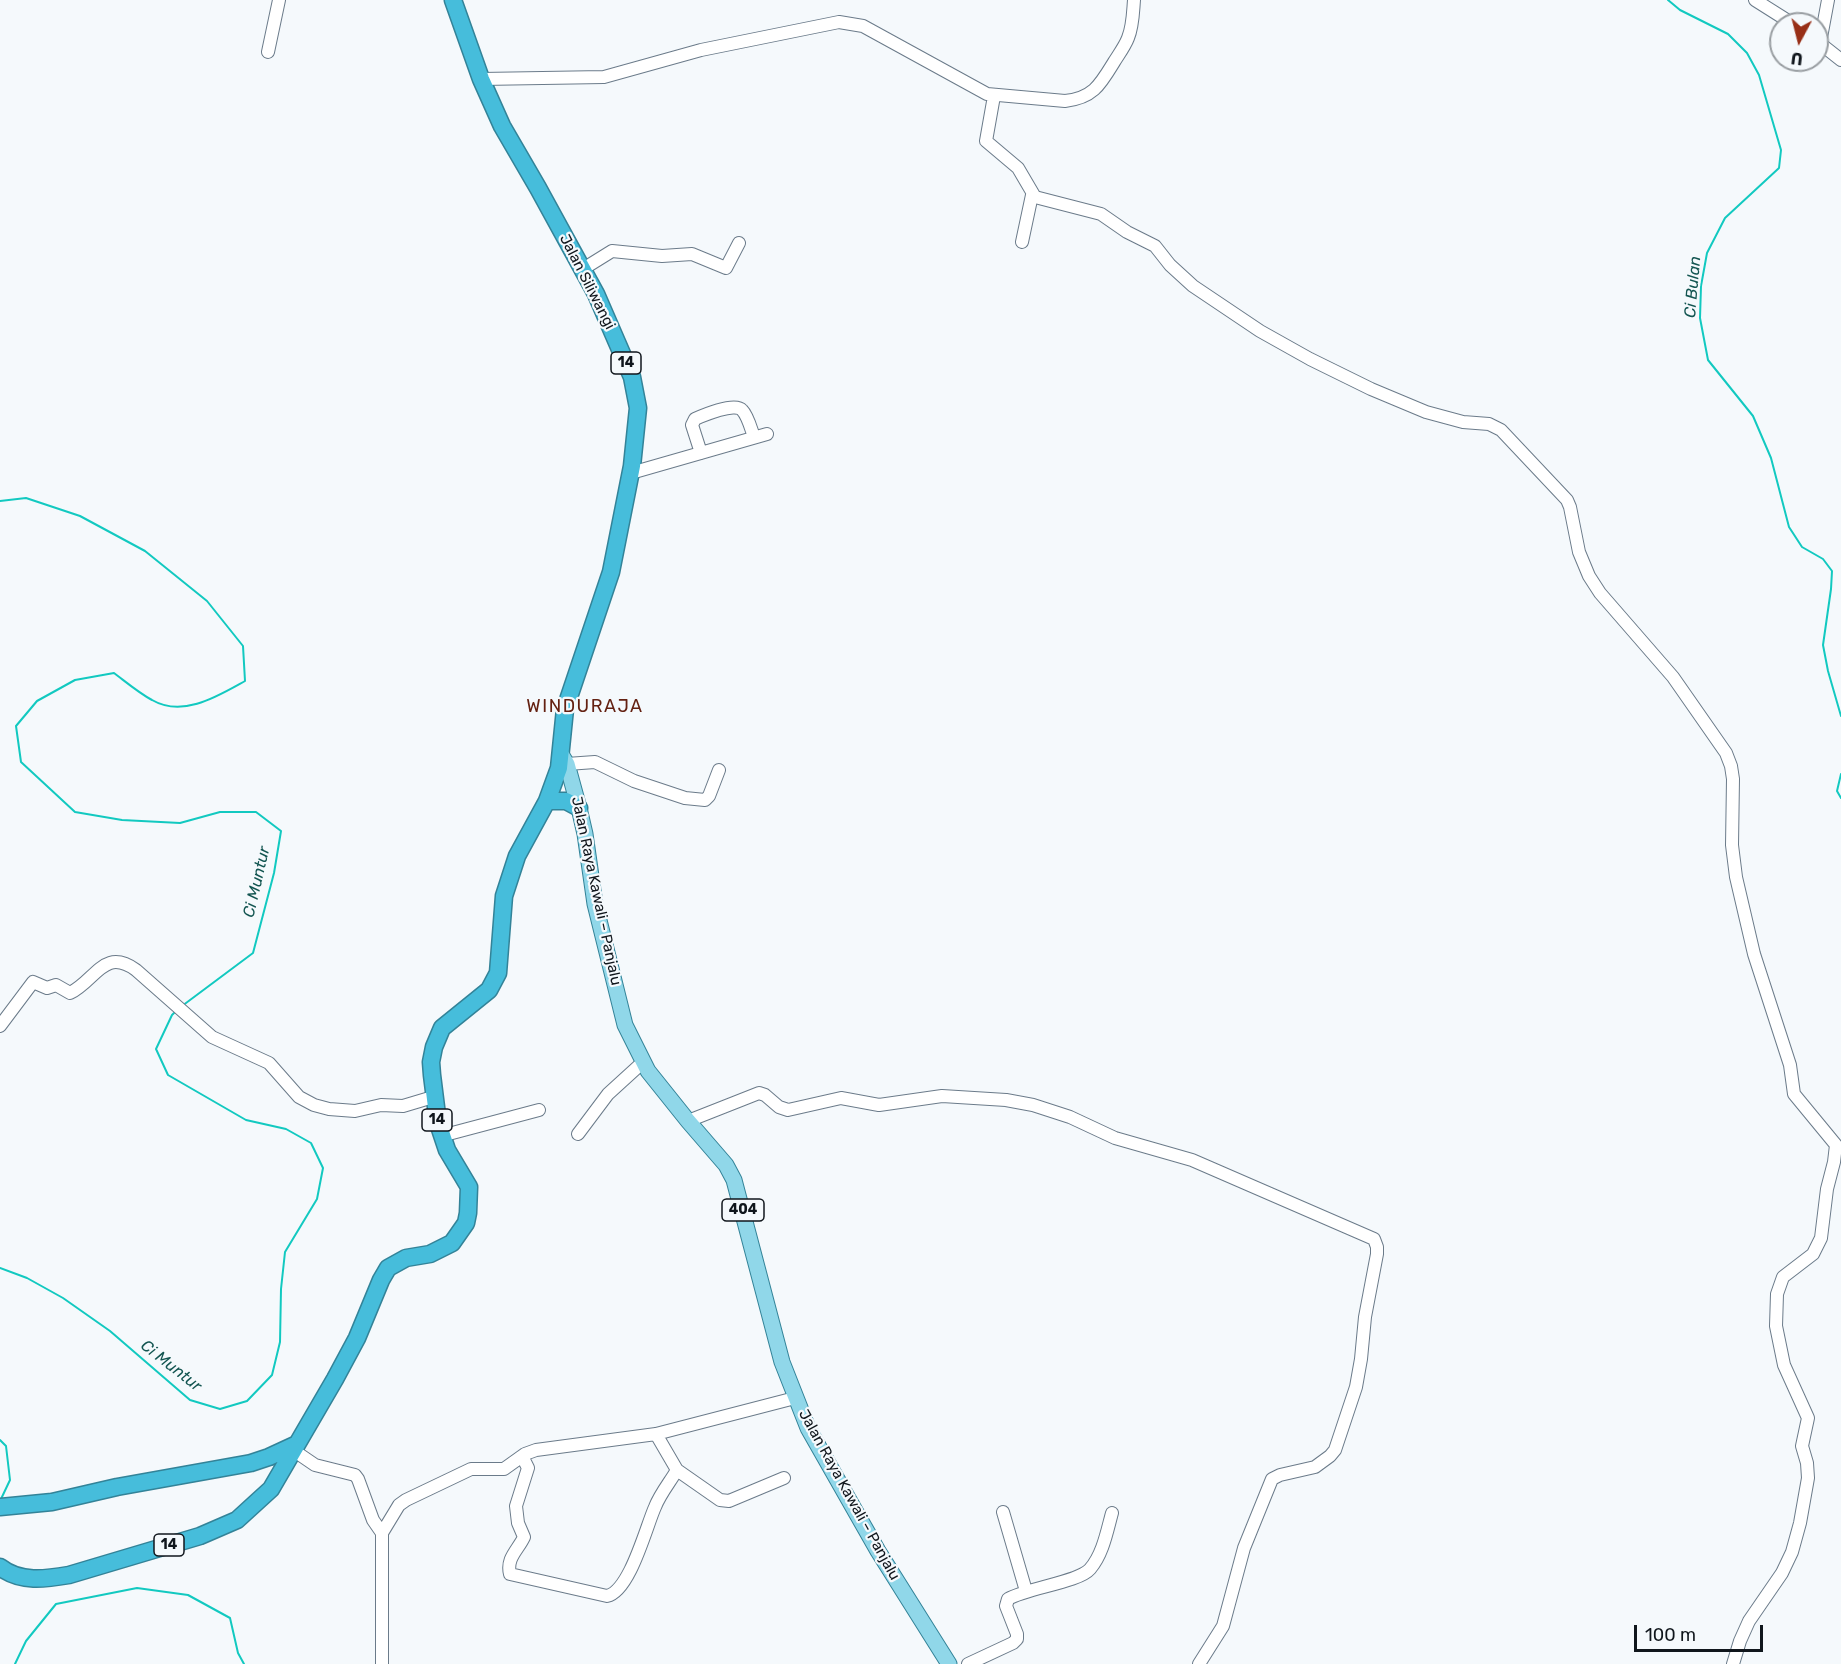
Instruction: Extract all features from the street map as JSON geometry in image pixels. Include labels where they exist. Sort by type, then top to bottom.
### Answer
[{"type":"highway","name":"Jalan Siliwangi","points":[[453,0],[502,126],[596,294],[636,390],[638,423],[631,473],[611,572],[565,709],[564,759]]},
{"type":"highway","name":"14","points":[[3,1569],[18,1577],[48,1579],[69,1575],[209,1532],[237,1520],[271,1489],[352,1348],[388,1268],[406,1258],[443,1249],[452,1243],[466,1223],[470,1202],[469,1187],[441,1137],[431,1062],[442,1028],[480,998],[495,982],[500,960],[504,896],[518,856],[547,801],[564,759]]},
{"type":"highway","points":[[547,801],[566,801],[579,808]]},
{"type":"highway","points":[[0,1507],[52,1502],[117,1487],[251,1463],[294,1447]]},
{"type":"main road","name":"Jalan Raya Kawali – Panjalu","points":[[564,759],[585,834],[595,904],[625,1025],[642,1063],[726,1165],[734,1180],[782,1362],[808,1428],[878,1551],[949,1664]]},
{"type":"street","points":[[268,52],[279,0]]},
{"type":"street","points":[[482,79],[604,77],[701,50],[838,22],[864,26],[993,96],[1077,100],[1088,95],[1104,80],[1125,44],[1131,29],[1134,0]]},
{"type":"street","points":[[1755,0],[1774,12]]},
{"type":"street","points":[[1829,51],[1841,60]]},
{"type":"street","points":[[993,96],[986,141],[1018,168],[1032,195],[1022,242]]},
{"type":"street","points":[[1032,195],[1041,200],[1101,214],[1127,232],[1155,246],[1170,266],[1193,286],[1260,331],[1310,359],[1371,389],[1426,412],[1463,422],[1489,424],[1501,430],[1567,500],[1579,552],[1589,576],[1600,593],[1673,677],[1726,753],[1733,779],[1732,845],[1736,878],[1754,954],[1790,1065],[1794,1094],[1836,1145],[1827,1189],[1821,1238],[1813,1254],[1782,1277],[1776,1308],[1776,1326],[1782,1359],[1808,1418],[1802,1442],[1808,1472],[1800,1523],[1786,1564],[1749,1621],[1733,1664]]},
{"type":"street","points":[[583,269],[612,251],[662,256],[692,254],[726,268],[739,243]]},
{"type":"street","points":[[701,453],[692,426],[694,421],[730,407],[738,407],[743,411],[754,437]]},
{"type":"street","points":[[631,473],[767,434]]},
{"type":"street","points":[[564,759],[595,762],[634,781],[685,798],[701,800],[709,796],[719,770]]},
{"type":"street","points":[[0,1026],[33,982],[47,988],[56,985],[70,993],[104,966],[116,960],[136,970],[167,1000],[218,1041],[269,1063],[277,1070],[293,1093],[314,1105],[355,1111],[381,1105],[403,1106],[434,1097]]},
{"type":"street","points":[[578,1134],[614,1087],[642,1063]]},
{"type":"street","points":[[688,1121],[759,1093],[765,1095],[779,1107],[788,1110],[841,1098],[883,1106],[935,1096],[1006,1100],[1055,1112],[1115,1138],[1192,1160],[1374,1239],[1377,1254],[1365,1317],[1361,1359],[1348,1415],[1335,1450],[1315,1467],[1280,1475],[1270,1483],[1244,1548],[1223,1626],[1199,1664]]},
{"type":"street","points":[[441,1137],[539,1110]]},
{"type":"street","points":[[382,1664],[382,1533],[389,1519],[405,1500],[471,1469],[504,1469],[522,1456],[536,1450],[656,1434],[795,1398]]},
{"type":"street","points":[[656,1434],[677,1470],[723,1501],[784,1478]]},
{"type":"street","points":[[294,1447],[315,1465],[343,1470],[355,1475],[373,1520],[382,1533]]},
{"type":"street","points":[[522,1456],[528,1469],[516,1510],[524,1537],[511,1557],[510,1574],[607,1596],[613,1595],[619,1589],[627,1575],[640,1549],[655,1506],[677,1470]]},
{"type":"street","points":[[1003,1512],[1026,1591]]},
{"type":"street","points":[[968,1664],[1015,1641],[1017,1634],[1005,1603],[1011,1597],[1080,1576],[1090,1570],[1100,1553],[1112,1513]]},
{"type":"waterway","name":"Ci Bulan","points":[[1668,0],[1680,10],[1728,34],[1747,53],[1759,75],[1781,150],[1779,168],[1725,218],[1707,253],[1701,286],[1700,318],[1708,360],[1753,416],[1771,458],[1789,527],[1802,547],[1823,559],[1832,571],[1823,645],[1841,716]]},
{"type":"waterway","name":"Ci Muntur","points":[[0,501],[26,498],[80,516],[145,551],[207,601],[243,646],[245,681],[200,703],[176,707],[164,705],[142,694],[114,673],[75,680],[37,701],[16,726],[21,762],[75,812],[122,820],[180,823],[220,812],[256,812],[281,831],[274,873],[253,953],[182,1006]]},
{"type":"waterway","name":"Ci Bulan","points":[[1841,774],[1837,791],[1841,798]]},
{"type":"waterway","name":"Ci Muntur","points":[[0,1268],[27,1278],[63,1298],[110,1331],[190,1400],[220,1409],[247,1401],[272,1375],[280,1342],[281,1289],[285,1252],[317,1199],[323,1168],[311,1143],[286,1129],[246,1120],[168,1075],[156,1049],[176,1011]]},
{"type":"waterway","name":"Ci Muntur","points":[[0,1440],[6,1446],[10,1480],[1,1499]]},
{"type":"waterway","name":"Ci Muntur","points":[[15,1664],[26,1641],[56,1604],[137,1588],[188,1595],[230,1618],[238,1653],[244,1664]]},
{"type":"district","name":"WINDURAJA","points":[[585,707]]}]
